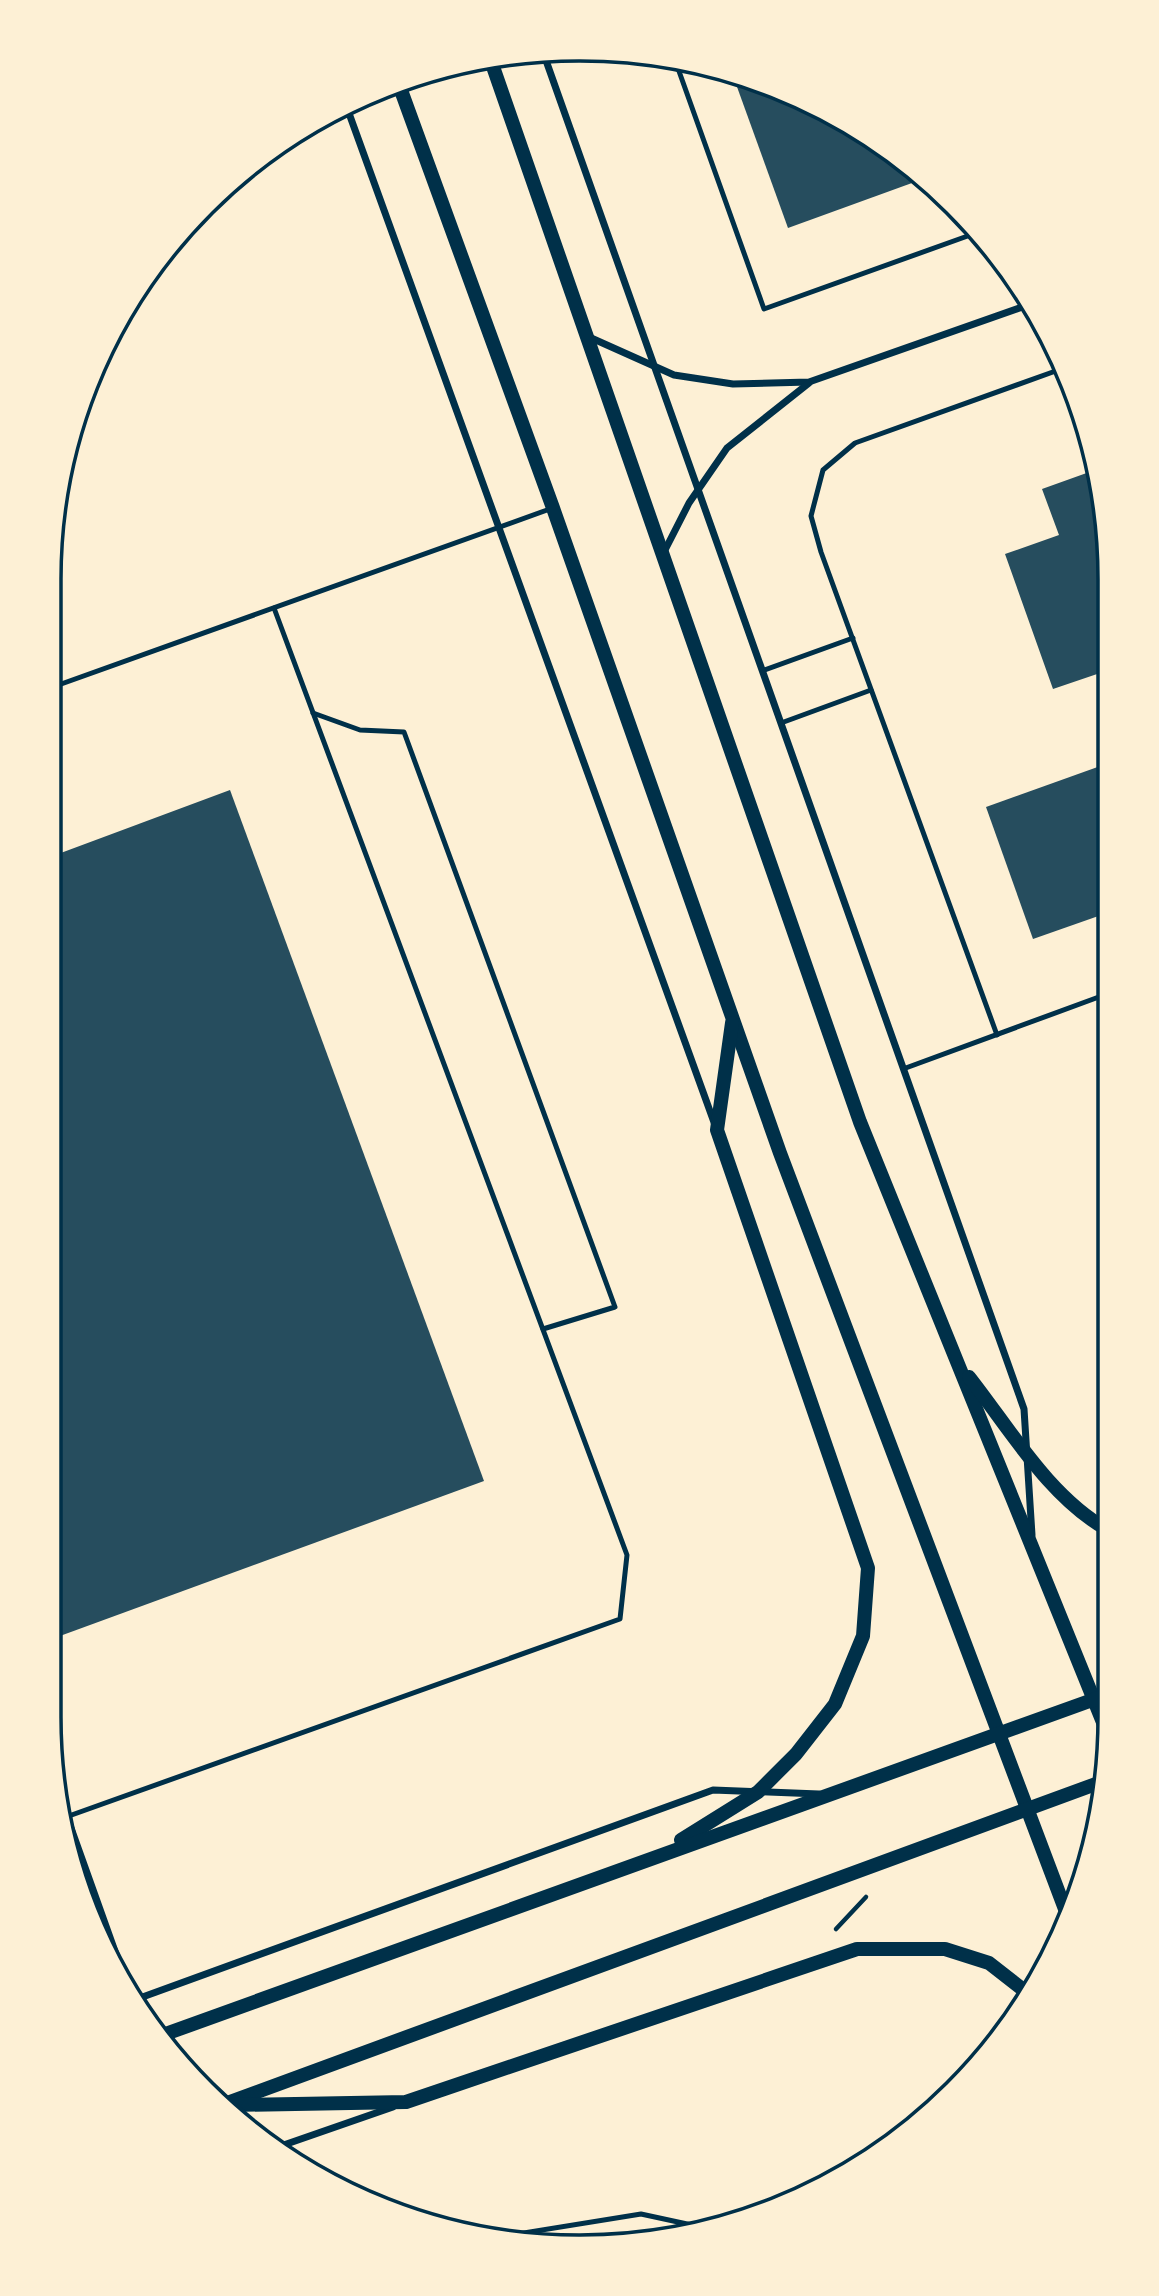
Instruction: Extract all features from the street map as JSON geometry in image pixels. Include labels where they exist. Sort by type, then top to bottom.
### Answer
[{"type":"main road","points":[[494,69],[860,1122],[1032,1542],[1098,1687]]},
{"type":"main road","points":[[402,93],[553,508],[780,1153],[1063,1902]]},
{"type":"main road","points":[[657,1855],[758,1792],[796,1754],[835,1704],[863,1636],[868,1568],[717,1130],[732,1018]]},
{"type":"main road","points":[[958,1362],[1044,1475],[1098,1525]]},
{"type":"main road","points":[[169,2033],[1098,1697]]},
{"type":"main road","points":[[234,2102],[1093,1785]]},
{"type":"main road","points":[[236,2104],[405,2102],[857,1949],[946,1949],[989,1963],[1020,1988]]},
{"type":"street","points":[[547,62],[1024,1409],[1032,1542]]},
{"type":"street","points":[[349,115],[717,1130]]},
{"type":"street","points":[[663,555],[698,491],[727,448],[809,383],[1020,308]]},
{"type":"street","points":[[587,336],[674,375],[733,384],[809,383]]},
{"type":"street","points":[[144,1996],[713,1790],[827,1794]]},
{"type":"street","points":[[78,1849],[108,1930]]},
{"type":"street","points":[[287,2144],[405,2102]]},
{"type":"lane","points":[[679,71],[764,309],[967,236]]},
{"type":"lane","points":[[997,1035],[811,516],[823,470],[855,443],[1054,372]]},
{"type":"lane","points":[[61,684],[553,508]]},
{"type":"lane","points":[[71,1816],[620,1619],[627,1555],[274,608]]},
{"type":"lane","points":[[762,671],[853,638]]},
{"type":"lane","points":[[780,723],[872,690]]},
{"type":"lane","points":[[313,713],[360,730],[404,732],[615,1307],[543,1329]]},
{"type":"lane","points":[[903,1069],[1098,997]]},
{"type":"lane","points":[[532,2232],[641,2214],[686,2224]]},
{"type":"path","points":[[835,1930],[870,1892]]},
{"type":"building","points":[[737,86],[778,101],[839,131],[913,183],[788,228]]},
{"type":"building","points":[[1087,473],[1097,546],[1098,674],[1053,689],[1005,554],[1059,535],[1042,489]]},
{"type":"building","points":[[1098,767],[1098,916],[1033,939],[986,807]]},
{"type":"building","points":[[230,790],[484,1481],[61,1636],[61,853]]}]
